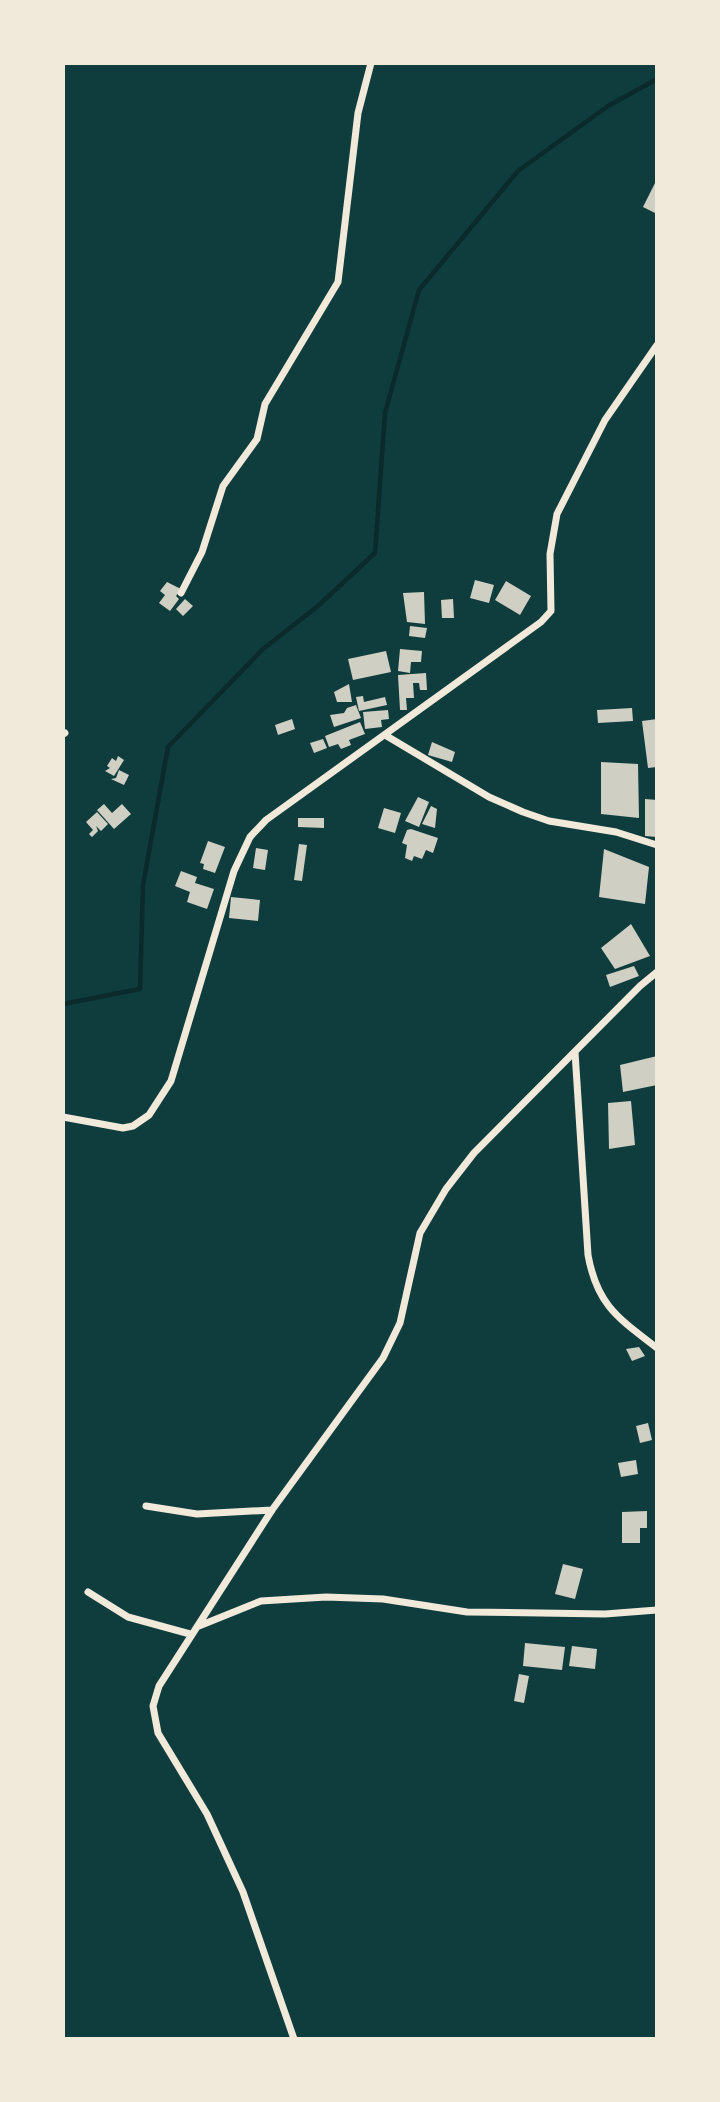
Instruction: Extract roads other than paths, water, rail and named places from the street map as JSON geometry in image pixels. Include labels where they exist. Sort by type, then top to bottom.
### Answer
[{"type":"street","points":[[181,593],[202,552],[222,486],[257,439],[265,404],[338,282],[358,113],[371,63]]},
{"type":"street","points":[[63,1117],[123,1128],[133,1126],[149,1115],[171,1081],[234,871],[250,837],[266,820],[541,622],[551,611],[550,554],[557,514],[605,420],[657,345]]},
{"type":"street","points":[[385,736],[489,797],[523,812],[549,821],[616,832],[657,845]]},
{"type":"street","points":[[294,2039],[243,1892],[207,1814],[158,1733],[153,1706],[159,1686],[272,1510],[383,1358],[400,1323],[420,1233],[446,1189],[474,1153],[639,986],[657,972]]},
{"type":"street","points":[[575,1052],[587,1255],[593,1283],[607,1304],[657,1348]]},
{"type":"street","points":[[145,1506],[197,1514],[272,1510]]},
{"type":"street","points":[[88,1592],[128,1617],[190,1634]]},
{"type":"street","points":[[196,1627],[242,1606],[261,1601],[326,1597],[383,1599],[467,1612],[605,1614],[657,1611]]},
{"type":"waterway","points":[[63,1004],[140,989],[143,885],[168,747],[263,649],[318,606],[375,553],[385,413],[419,290],[518,171],[608,106],[657,79]]}]
